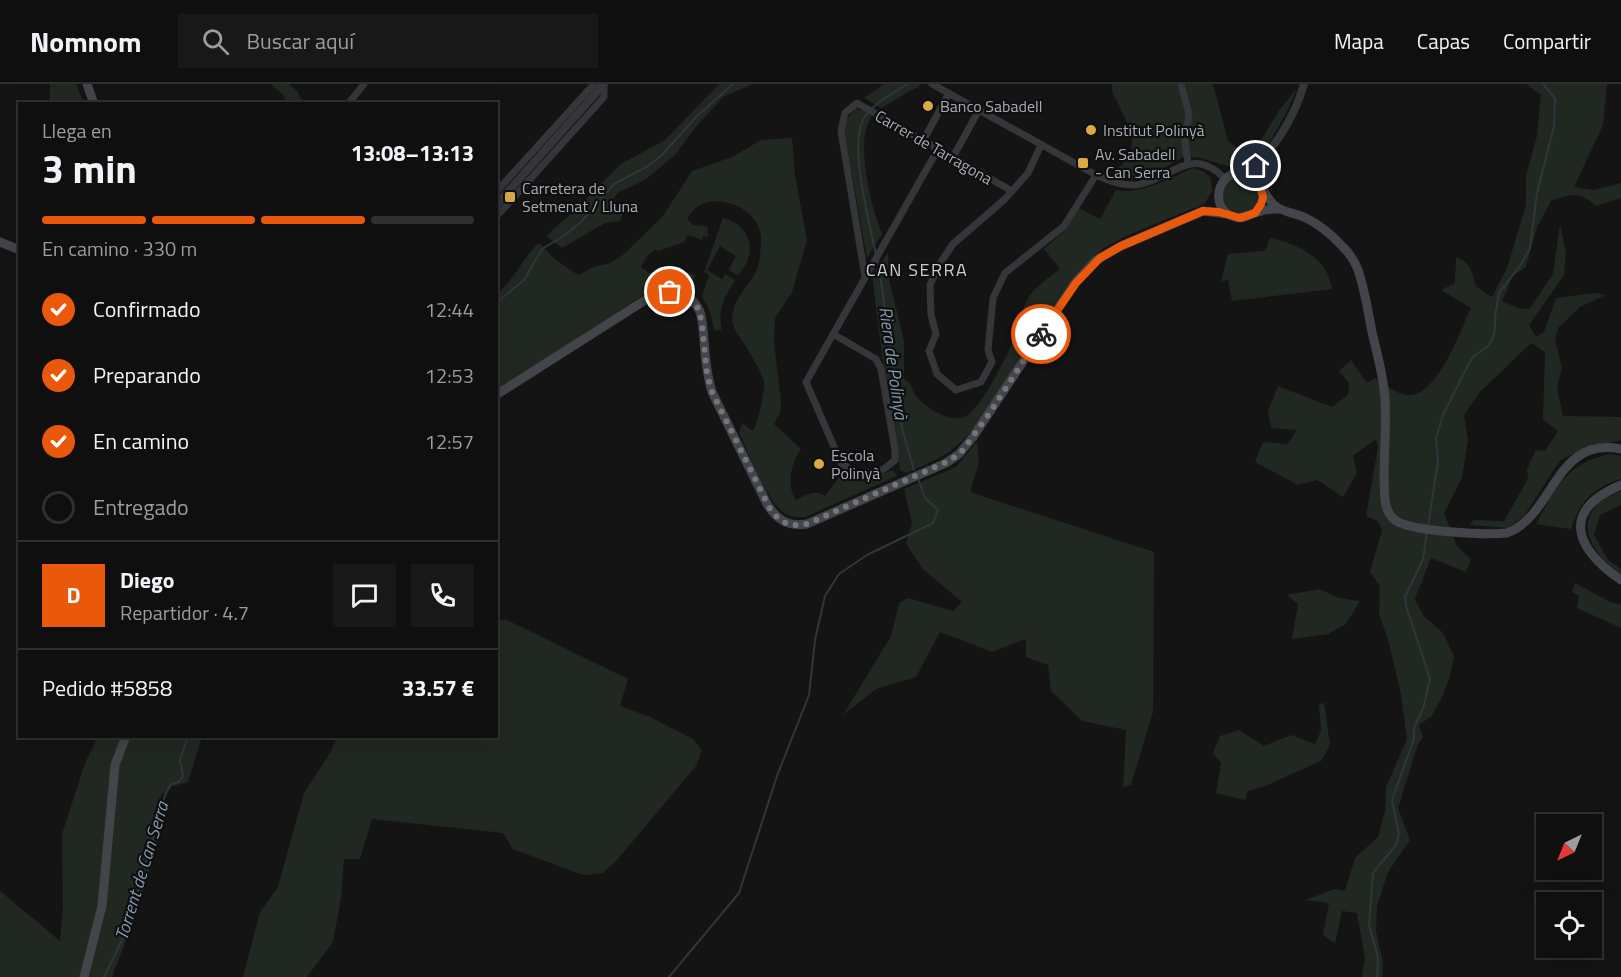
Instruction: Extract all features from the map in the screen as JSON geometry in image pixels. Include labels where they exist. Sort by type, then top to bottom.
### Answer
[{"type":"main road","points":[[87,84],[93,102]]},
{"type":"main road","points":[[1227,213],[1220,205],[1218,194],[1220,186],[1231,175],[1245,173],[1279,208],[1310,220],[1329,233],[1346,250],[1358,271],[1383,386],[1385,500],[1389,514],[1395,520],[1415,528],[1507,532],[1515,530],[1530,518],[1567,465],[1591,451],[1621,449]]},
{"type":"main road","points":[[1255,213],[1261,204],[1261,188]]},
{"type":"main road","points":[[498,394],[652,296],[670,292],[686,297],[696,306],[701,317],[707,374],[712,392],[767,504],[777,517],[787,524],[807,524],[956,457],[989,414],[1076,283],[1090,266],[1110,251],[1203,211],[1218,194]]},
{"type":"main road","points":[[1203,211],[1227,213],[1240,218],[1279,208]]},
{"type":"main road","points":[[0,242],[18,249]]},
{"type":"main road","points":[[1621,485],[1603,493],[1591,502],[1584,514],[1582,531],[1584,543],[1592,556],[1621,580]]},
{"type":"main road","points":[[84,977],[102,906],[115,765],[125,738]]},
{"type":"street","points":[[350,102],[364,84]]},
{"type":"street","points":[[498,190],[594,84]]},
{"type":"street","points":[[498,203],[604,84]]},
{"type":"street","points":[[498,215],[604,98],[604,84]]},
{"type":"street","points":[[932,84],[1096,176],[1113,182],[1137,184],[1155,179],[1188,163],[1202,164],[1225,179]]},
{"type":"street","points":[[1181,84],[1189,114],[1185,143],[1188,163]]},
{"type":"street","points":[[1245,173],[1264,159],[1289,120],[1304,84]]},
{"type":"street","points":[[923,141],[949,93]]},
{"type":"street","name":"Carrer de Tarragona","points":[[866,277],[841,131],[845,113],[857,103],[1012,191]]},
{"type":"street","points":[[953,158],[979,110]]},
{"type":"street","points":[[1041,145],[1028,173],[1012,191],[953,244],[939,265],[930,285],[931,315],[936,334],[929,351],[936,374],[956,390],[981,382],[992,362],[988,350],[993,297],[1005,273],[1064,226],[1096,176]]},
{"type":"street","points":[[833,334],[876,359],[880,369],[895,460],[884,469],[872,473],[857,474],[841,463],[806,382],[833,334],[866,277],[938,149]]},
{"type":"street","points":[[1261,188],[1264,159]]},
{"type":"shaded area","points":[[50,84],[76,84],[84,102],[50,102]]},
{"type":"shaded area","points":[[270,84],[289,84],[298,92],[303,102],[286,102],[283,95]]},
{"type":"shaded area","points":[[719,84],[753,84],[723,97],[694,129],[676,154],[645,180],[619,192],[613,199],[624,211],[620,221],[605,223],[562,248],[546,236],[621,164],[665,140]]},
{"type":"shaded area","points":[[884,84],[921,85],[881,108],[864,98]]},
{"type":"shaded area","points":[[1112,84],[1179,84],[1186,114],[1185,156],[1152,175],[1135,180],[1111,178],[1131,153],[1133,135],[1112,91]]},
{"type":"shaded area","points":[[1184,84],[1213,84],[1228,141],[1237,148],[1258,145],[1278,112],[1296,89],[1280,125],[1257,159],[1244,166],[1233,167],[1202,158],[1189,157],[1191,114]]},
{"type":"shaded area","points":[[1526,84],[1607,84],[1603,125],[1574,187],[1594,190],[1621,183],[1621,198],[1596,206],[1585,198],[1575,195],[1551,201],[1537,227],[1526,267],[1513,276],[1502,301],[1520,309],[1530,308],[1553,274],[1560,224],[1566,253],[1564,275],[1529,325],[1536,337],[1544,332],[1556,298],[1595,293],[1606,295],[1580,307],[1558,328],[1555,340],[1562,368],[1557,387],[1563,416],[1621,417],[1621,440],[1586,448],[1560,460],[1524,516],[1508,528],[1469,525],[1474,520],[1504,521],[1528,479],[1527,469],[1536,450],[1545,451],[1558,431],[1543,419],[1545,352],[1531,343],[1480,392],[1464,415],[1468,440],[1462,477],[1444,513],[1457,546],[1471,559],[1466,572],[1431,558],[1415,599],[1423,615],[1443,633],[1454,656],[1443,695],[1432,716],[1419,725],[1423,737],[1418,744],[1398,808],[1410,840],[1388,872],[1377,906],[1376,931],[1383,963],[1382,977],[1362,977],[1365,958],[1357,913],[1342,911],[1335,943],[1323,935],[1329,903],[1306,900],[1334,889],[1345,891],[1355,858],[1378,837],[1385,811],[1386,787],[1407,739],[1400,689],[1379,614],[1380,586],[1370,572],[1382,530],[1378,521],[1366,516],[1378,447],[1376,439],[1353,456],[1357,473],[1343,497],[1317,480],[1298,485],[1255,462],[1263,442],[1288,444],[1297,430],[1271,428],[1268,411],[1278,386],[1332,407],[1348,395],[1349,383],[1339,371],[1351,360],[1367,383],[1375,378],[1393,390],[1408,395],[1423,390],[1440,371],[1471,308],[1441,290],[1455,283],[1456,257],[1468,265],[1476,286],[1492,297],[1507,268],[1526,205],[1526,175],[1537,136],[1541,95]]},
{"type":"shaded area","points":[[855,109],[872,115],[865,133],[864,157],[874,211],[882,234],[867,258],[844,129]]},
{"type":"shaded area","points":[[792,138],[795,175],[807,240],[792,292],[775,318],[774,342],[781,411],[774,424],[801,449],[791,475],[793,494],[796,500],[814,493],[825,496],[844,471],[868,476],[893,470],[897,476],[805,517],[785,514],[777,506],[758,476],[739,433],[742,423],[753,431],[761,407],[764,382],[756,363],[734,328],[732,316],[737,301],[758,267],[761,239],[752,216],[742,208],[730,203],[717,201],[705,203],[695,209],[687,219],[693,225],[707,226],[708,237],[703,236],[702,240],[688,235],[684,242],[658,251],[655,249],[646,257],[641,267],[649,273],[679,269],[696,275],[689,291],[660,287],[647,293],[498,389],[498,293],[539,243],[556,260],[578,275],[596,266],[608,264],[623,255],[663,216],[692,171],[732,157],[761,140]]},
{"type":"shaded area","points":[[1193,168],[1204,172],[1211,178],[1212,192],[1204,204],[1128,235],[1104,248],[1087,264],[968,435],[953,449],[937,459],[906,473],[900,470],[872,275],[888,253],[889,279],[904,341],[904,379],[917,397],[931,409],[947,417],[962,418],[975,408],[996,375],[1014,340],[1030,295],[1060,269],[1044,249],[1066,229],[1079,208],[1100,219],[1116,190],[1146,188]]},
{"type":"shaded area","points":[[1241,177],[1254,182],[1259,195],[1254,208],[1241,213],[1228,208],[1223,195],[1228,182]]},
{"type":"shaded area","points":[[723,218],[735,223],[745,232],[750,252],[738,276],[729,270],[736,256],[720,246],[707,270],[722,279],[725,274],[735,280],[722,304],[720,317],[722,331],[714,330],[710,311],[702,296],[709,275],[704,272]]},
{"type":"shaded area","points":[[1272,238],[1311,254],[1325,269],[1332,289],[1232,301],[1228,280],[1221,282],[1228,254],[1265,251]]},
{"type":"shaded area","points":[[977,441],[979,462],[970,492],[1154,552],[1153,712],[1131,785],[1123,787],[1126,730],[1082,721],[1051,691],[1048,665],[1026,657],[1026,639],[992,652],[940,632],[916,677],[876,689],[843,715],[891,636],[899,603],[908,598],[953,611],[962,602],[923,569],[906,544],[912,523],[904,489],[956,467]]},
{"type":"shaded area","points":[[1610,454],[1621,456],[1621,479],[1602,487],[1588,497],[1571,529],[1536,524],[1564,479],[1583,464]]},
{"type":"shaded area","points":[[1621,491],[1621,505],[1600,515],[1594,535],[1608,560],[1621,569],[1621,574],[1598,553],[1592,544],[1588,525],[1590,516],[1598,504]]},
{"type":"shaded area","points":[[1575,583],[1612,603],[1621,604],[1621,628],[1577,608],[1579,596],[1572,592]]},
{"type":"shaded area","points":[[1319,589],[1339,598],[1360,601],[1346,624],[1328,634],[1292,639],[1298,604],[1287,595]]},
{"type":"shaded area","points":[[505,619],[628,679],[620,706],[650,717],[693,739],[702,750],[696,766],[617,860],[603,873],[583,875],[513,849],[503,833],[372,819],[360,859],[344,859],[341,898],[333,942],[307,977],[243,977],[260,912],[278,887],[304,793],[330,753],[337,738],[498,738],[498,621]]},
{"type":"shaded area","points":[[1324,703],[1330,745],[1321,761],[1265,786],[1248,791],[1245,800],[1216,793],[1221,763],[1213,753],[1220,736],[1239,730],[1264,746],[1291,735],[1315,744],[1321,731],[1319,704]]},
{"type":"shaded area","points":[[98,738],[202,738],[188,782],[173,786],[161,795],[161,830],[140,903],[112,977],[0,977],[0,891],[60,941],[63,909],[62,834],[85,763]]},
{"type":"waterway","name":"Torrent de Can Serra","points":[[498,301],[524,280],[542,249],[581,222],[614,184],[648,166],[662,155],[697,116],[733,84]]},
{"type":"waterway","points":[[876,255],[859,165],[860,130],[864,118],[873,107],[907,84]]},
{"type":"waterway","points":[[1428,526],[1438,461],[1436,438],[1443,415],[1473,357],[1488,346],[1493,338],[1499,293],[1522,263],[1530,248],[1537,193],[1554,126],[1555,98],[1543,84]]},
{"type":"waterway","name":"Riera de Polinyà","points":[[878,260],[902,429],[914,470]]},
{"type":"waterway","points":[[669,977],[739,893],[777,776],[809,695],[815,640],[825,596],[839,574],[867,555],[933,523],[938,510],[925,498],[919,481]]},
{"type":"waterway","points":[[1377,977],[1378,957],[1369,925],[1373,873],[1396,845],[1399,834],[1392,800],[1414,739],[1414,728],[1423,709],[1430,679],[1405,597],[1423,559],[1427,532]]},
{"type":"waterway","name":"Torrent de Can Serra","points":[[104,977],[128,928],[165,795],[171,784],[179,782],[183,776],[180,760],[187,738]]},
{"type":"way so far","points":[[670,292],[686,297],[699,309],[707,374],[712,392],[771,511],[787,524],[807,524],[821,519],[956,457],[989,414],[1041,334]]},
{"type":"place","name":"Banco Sabadell","points":[[928,106]]},
{"type":"place","name":"Institut Polinyà","points":[[1091,130]]},
{"type":"place","name":"Av. Sabadell - Can Serra","points":[[1083,163]]},
{"type":"place","name":"Carretera de Setmenat / Lluna","points":[[510,197]]},
{"type":"place","name":"Escola Polinyà","points":[[819,464]]},
{"type":"district","name":"CAN SERRA","points":[[917,270]]},
{"type":"route","points":[[1041,334],[1085,271],[1110,251],[1203,211],[1227,213],[1240,218],[1255,213],[1263,197],[1259,183],[1264,159],[1256,166]]}]
